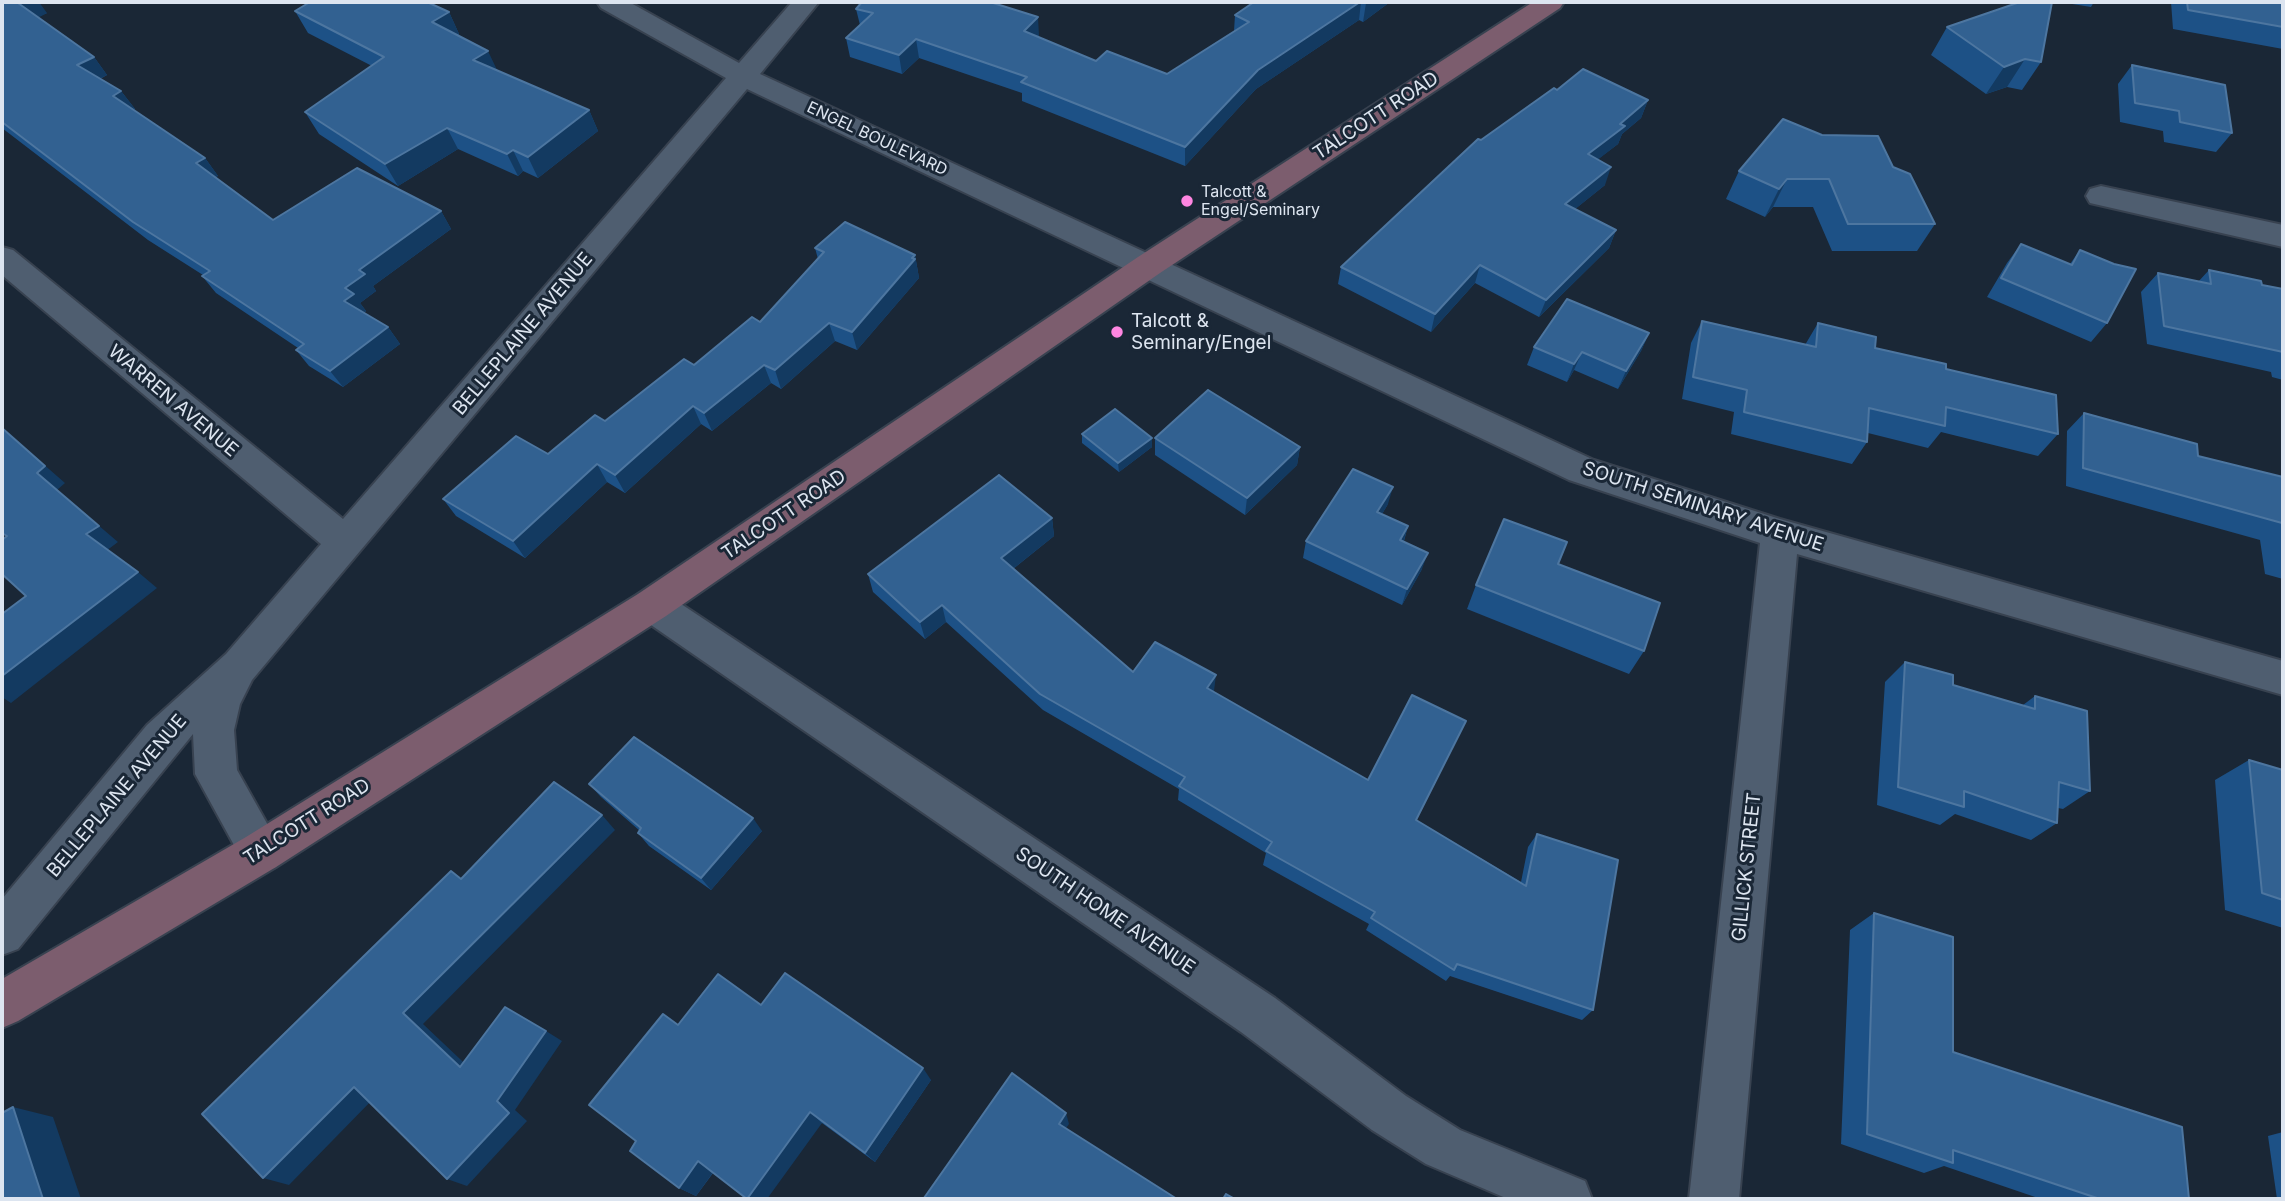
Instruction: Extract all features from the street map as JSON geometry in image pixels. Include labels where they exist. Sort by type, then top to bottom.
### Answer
[{"type":"street","name":"ENGEL BOULEVARD","points":[[610,2],[744,77],[1149,265]]},
{"type":"street","name":"BELLEPLAINE AVENUE","points":[[2,933],[162,738],[190,709],[240,666],[806,2]]},
{"type":"street","name":"TALCOTT ROAD","points":[[2,1005],[261,852],[652,605],[1149,265],[1551,2]]},
{"type":"street","points":[[2101,196],[2283,236]]},
{"type":"street","name":"WARREN AVENUE","points":[[2,258],[345,543]]},
{"type":"street","name":"SOUTH SEMINARY AVENUE","points":[[1149,265],[1582,470],[1780,534],[2283,678]]},
{"type":"street","name":"GILLICK STREET","points":[[1714,1199],[1780,534]]},
{"type":"street","name":"SOUTH HOME AVENUE","points":[[652,605],[1258,1015],[1389,1113],[1443,1147],[1567,1199]]},
{"type":"street","name":"BELLEPLAINE AVENUE","points":[[240,666],[220,701],[213,730],[216,774],[261,852]]},
{"type":"building","points":[[2,2],[20,2],[18,3],[94,57],[77,65],[121,91],[113,96],[205,158],[196,163],[273,220],[357,168],[441,211],[359,270],[365,274],[345,288],[354,294],[344,301],[388,327],[330,371],[296,350],[304,344],[202,276],[210,271],[133,222],[2,122]]},
{"type":"building","points":[[310,2],[427,2],[449,12],[432,22],[488,51],[473,60],[589,110],[528,157],[513,150],[507,154],[447,128],[385,164],[305,112],[384,57],[295,11]]},
{"type":"building","points":[[862,2],[990,2],[1038,17],[1024,31],[1096,61],[1107,51],[1167,74],[1249,22],[1235,15],[1254,2],[1360,2],[1258,70],[1185,147],[1021,82],[1027,77],[916,39],[899,55],[846,38],[873,13],[856,9]]},
{"type":"building","points":[[2020,2],[2052,2],[2041,62],[2025,59],[2004,67],[1947,27]]},
{"type":"building","points":[[2187,2],[2283,2],[2283,27],[2188,10]]},
{"type":"building","points":[[2132,65],[2225,85],[2232,133],[2180,122],[2179,111],[2135,103]]},
{"type":"building","points":[[1583,69],[1648,100],[1620,124],[1625,126],[1588,154],[1611,167],[1565,204],[1616,230],[1546,300],[1480,265],[1435,314],[1341,267],[1478,139],[1481,140],[1554,88],[1557,90]]},
{"type":"building","points":[[1783,119],[1822,135],[1878,136],[1893,167],[1910,174],[1935,224],[1848,224],[1829,179],[1787,179],[1779,189],[1739,171]]},
{"type":"building","points":[[845,222],[915,255],[912,258],[915,259],[852,332],[829,323],[775,370],[764,365],[704,413],[693,406],[615,475],[597,464],[513,541],[443,499],[516,436],[548,454],[595,415],[605,421],[684,359],[694,365],[752,317],[760,322],[824,252],[815,248]]},
{"type":"building","points":[[2021,244],[2072,265],[2080,250],[2114,264],[2136,269],[2107,323],[2001,278]]},
{"type":"building","points":[[2209,270],[2261,281],[2262,285],[2283,289],[2283,352],[2164,326],[2158,273],[2211,284]]},
{"type":"building","points":[[1567,299],[1649,333],[1626,371],[1582,352],[1574,364],[1534,347]]},
{"type":"building","points":[[1702,321],[1816,347],[1818,323],[1876,337],[1875,348],[1946,364],[1946,369],[2056,395],[2058,434],[1946,407],[1945,426],[1869,408],[1867,442],[1744,412],[1747,390],[1693,377]]},
{"type":"building","points":[[1208,390],[1300,447],[1247,498],[1155,438]]},
{"type":"building","points":[[1115,409],[1152,438],[1118,463],[1082,434]]},
{"type":"building","points":[[2084,413],[2197,444],[2198,456],[2283,477],[2283,531],[2282,523],[2083,468]]},
{"type":"building","points":[[2,428],[45,466],[37,473],[99,526],[86,534],[138,572],[2,676],[2,614],[26,596],[2,574],[2,540],[7,536],[2,533]]},
{"type":"building","points":[[1353,469],[1393,487],[1377,512],[1408,526],[1400,540],[1428,553],[1407,589],[1306,541]]},
{"type":"building","points":[[999,475],[1052,518],[1001,558],[1133,672],[1155,642],[1216,675],[1207,688],[1368,780],[1412,695],[1466,721],[1416,820],[1526,886],[1537,834],[1618,860],[1593,1010],[1457,964],[1454,970],[1371,918],[1375,912],[1266,851],[1272,842],[1179,786],[1185,777],[1040,694],[942,605],[920,622],[868,574]]},
{"type":"building","points":[[1504,519],[1567,542],[1558,564],[1660,603],[1644,651],[1476,585]]},
{"type":"building","points":[[1905,662],[1953,675],[1953,685],[2035,709],[2035,696],[2087,711],[2090,791],[2059,782],[2057,823],[1964,791],[1964,807],[1898,787]]},
{"type":"building","points":[[634,737],[753,818],[701,878],[638,833],[641,828],[589,784]]},
{"type":"building","points":[[2249,760],[2283,770],[2283,900],[2262,893]]},
{"type":"building","points":[[554,782],[602,815],[403,1013],[460,1067],[505,1007],[546,1031],[497,1101],[509,1113],[447,1179],[354,1087],[263,1178],[202,1114],[451,871],[461,879]]},
{"type":"building","points":[[1874,913],[1953,937],[1953,1052],[2182,1127],[2189,1199],[2100,1199],[1953,1150],[1953,1163],[1867,1134]]},
{"type":"building","points":[[785,973],[923,1068],[865,1153],[810,1112],[747,1199],[698,1161],[679,1188],[630,1151],[636,1141],[589,1105],[663,1014],[678,1025],[718,974],[761,1005]]},
{"type":"building","points":[[1012,1073],[1066,1113],[1059,1124],[1177,1199],[924,1198]]},
{"type":"building","points":[[13,1107],[43,1199],[2,1199],[2,1113]]},
{"type":"place","name":"Talcott & Engel/Seminary","points":[[1187,201]]},
{"type":"place","name":"Talcott & Seminary/Engel","points":[[1117,332]]}]
